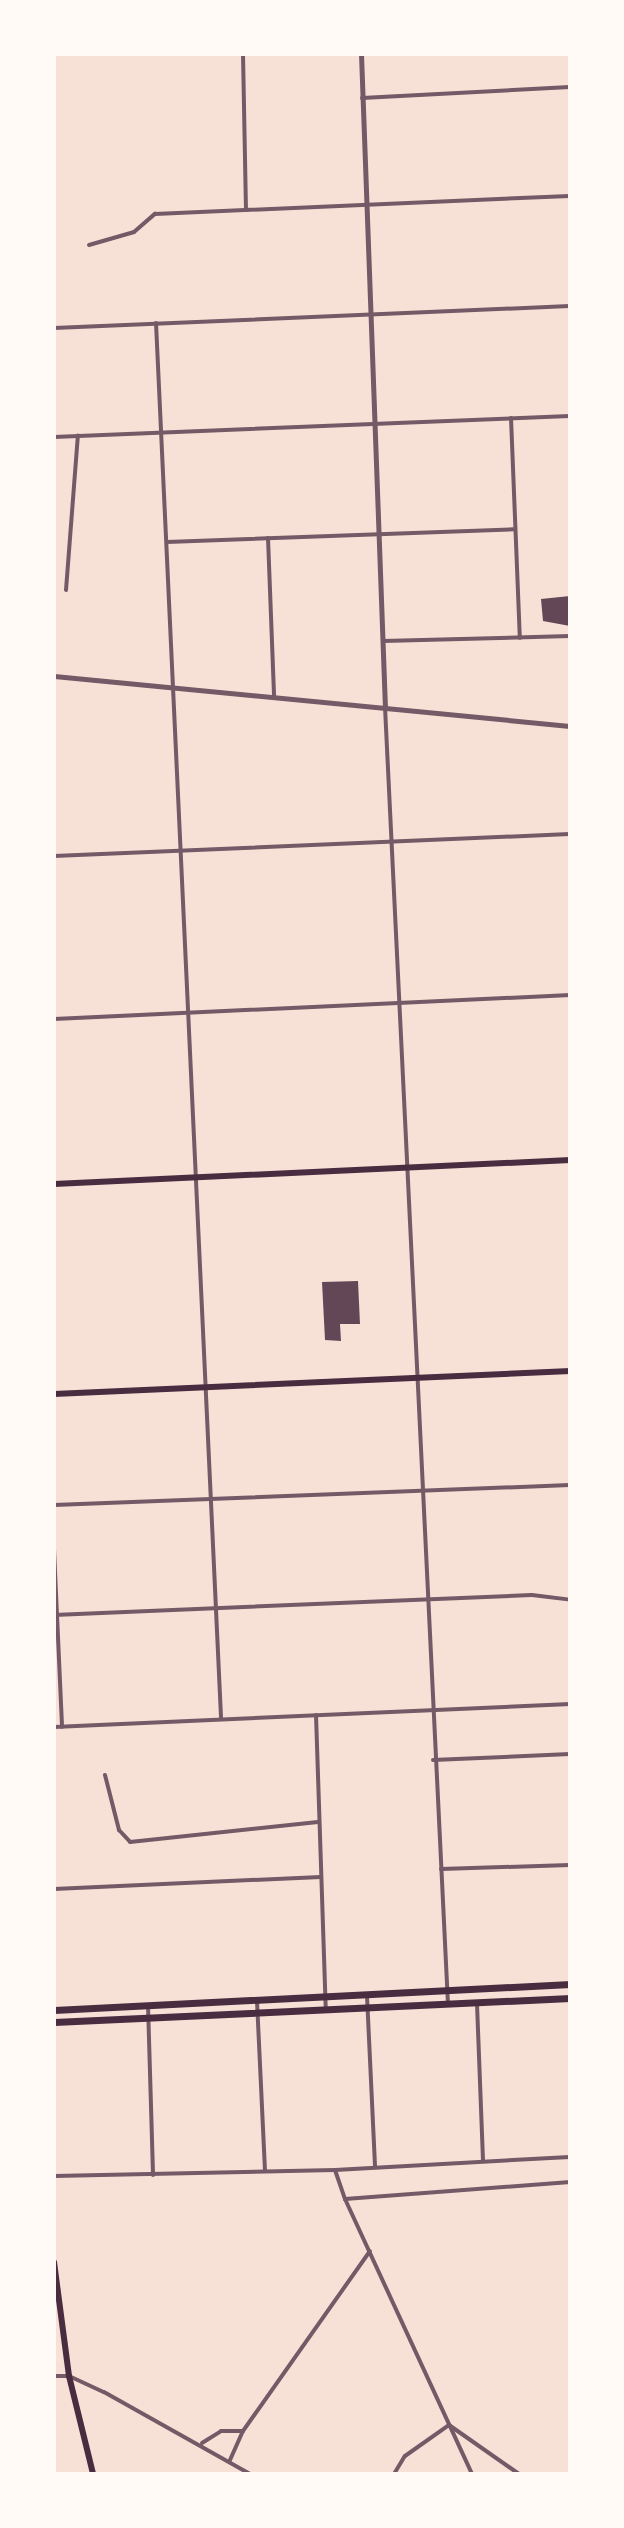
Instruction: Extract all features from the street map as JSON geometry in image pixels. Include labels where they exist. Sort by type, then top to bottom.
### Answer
[{"type":"main road","points":[[54,1184],[406,1165],[570,1160]]},
{"type":"main road","points":[[54,1394],[414,1381],[570,1371]]},
{"type":"main road","points":[[54,2010],[570,1984]]},
{"type":"main road","points":[[54,2022],[570,1998]]},
{"type":"main road","points":[[54,2262],[57,2312],[93,2474]]},
{"type":"street","points":[[152,54],[207,54]]},
{"type":"street","points":[[243,54],[246,210]]},
{"type":"street","points":[[361,54],[364,208],[376,424],[414,1381],[448,2005]]},
{"type":"street","points":[[362,98],[570,87]]},
{"type":"street","points":[[89,245],[134,232],[155,214],[364,208],[570,196]]},
{"type":"street","points":[[54,328],[570,306]]},
{"type":"street","points":[[156,323],[203,1387],[212,1498],[221,1717]]},
{"type":"street","points":[[54,437],[570,416]]},
{"type":"street","points":[[511,418],[520,638]]},
{"type":"street","points":[[66,590],[78,435]]},
{"type":"street","points":[[167,542],[514,529]]},
{"type":"street","points":[[268,537],[274,700]]},
{"type":"street","points":[[383,641],[570,636]]},
{"type":"street","points":[[54,676],[274,700],[385,707],[570,726]]},
{"type":"street","points":[[54,856],[391,839],[570,834]]},
{"type":"street","points":[[54,1019],[186,1016],[570,995]]},
{"type":"street","points":[[54,1505],[570,1485]]},
{"type":"street","points":[[54,1549],[62,1727]]},
{"type":"street","points":[[56,1615],[427,1598],[532,1595],[570,1600]]},
{"type":"street","points":[[54,1727],[221,1717],[570,1704]]},
{"type":"street","points":[[316,1715],[326,2009]]},
{"type":"street","points":[[433,1760],[570,1754]]},
{"type":"street","points":[[105,1775],[119,1830],[130,1842],[318,1822]]},
{"type":"street","points":[[440,1869],[570,1865]]},
{"type":"street","points":[[54,1889],[321,1877]]},
{"type":"street","points":[[367,1996],[375,2167]]},
{"type":"street","points":[[257,2000],[265,2170]]},
{"type":"street","points":[[148,2004],[153,2175]]},
{"type":"street","points":[[477,2004],[483,2161]]},
{"type":"street","points":[[54,2176],[335,2170],[570,2157]]},
{"type":"street","points":[[335,2170],[345,2199],[472,2474]]},
{"type":"street","points":[[345,2199],[570,2182]]},
{"type":"street","points":[[230,2460],[243,2431],[370,2251]]},
{"type":"street","points":[[54,2376],[69,2376],[202,2443],[250,2474]]},
{"type":"street","points":[[394,2474],[405,2456],[449,2425]]},
{"type":"street","points":[[449,2425],[519,2474]]},
{"type":"street","points":[[202,2443],[221,2431],[243,2431]]},
{"type":"building","points":[[570,596],[570,626],[543,621],[541,599]]},
{"type":"building","points":[[358,1281],[360,1324],[340,1324],[341,1341],[325,1340],[322,1282]]}]
